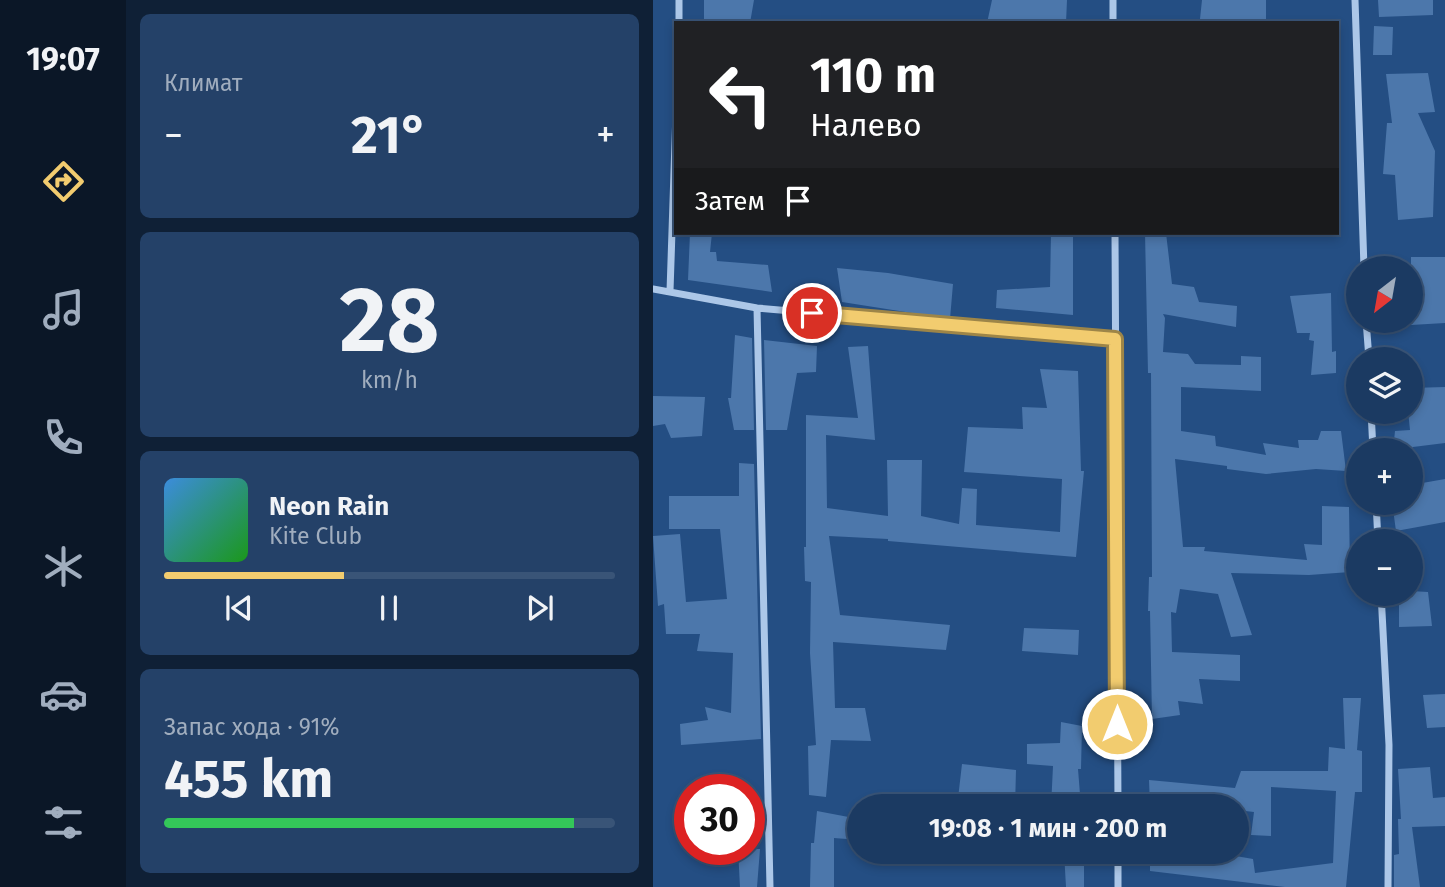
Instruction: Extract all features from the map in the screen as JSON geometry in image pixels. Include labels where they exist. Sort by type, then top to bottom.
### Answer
[{"type":"street","points":[[679,0],[679,21]]},
{"type":"street","points":[[1113,0],[1113,21]]},
{"type":"street","points":[[1355,0],[1363,256]]},
{"type":"street","points":[[670,291],[674,171]]},
{"type":"street","points":[[1114,235],[1118,794]]},
{"type":"street","points":[[653,289],[757,308],[1115,339]]},
{"type":"street","points":[[757,308],[770,887]]},
{"type":"street","points":[[1382,606],[1389,745],[1388,887]]},
{"type":"street","points":[[1118,864],[1118,887]]},
{"type":"building","points":[[704,0],[754,0],[750,21],[704,21]]},
{"type":"building","points":[[992,0],[1067,0],[1066,21],[987,21]]},
{"type":"building","points":[[1202,0],[1266,0],[1266,21],[1200,19]]},
{"type":"building","points":[[1378,0],[1433,0],[1433,15],[1379,17]]},
{"type":"building","points":[[1374,26],[1393,27],[1392,55],[1373,55]]},
{"type":"building","points":[[1428,73],[1435,112],[1418,113],[1435,151],[1433,217],[1398,220],[1395,175],[1383,174],[1387,123],[1392,123],[1386,74]]},
{"type":"building","points":[[690,235],[712,235],[710,252],[716,252],[717,261],[768,265],[772,292],[688,280]]},
{"type":"building","points":[[1051,235],[1073,235],[1073,315],[996,308],[997,290],[1050,287]]},
{"type":"building","points":[[1145,235],[1166,235],[1172,284],[1194,287],[1199,302],[1237,306],[1236,327],[1163,314],[1163,352],[1188,354],[1195,364],[1241,365],[1241,356],[1261,357],[1261,391],[1181,387],[1181,431],[1215,436],[1216,446],[1266,455],[1263,443],[1299,448],[1298,440],[1318,440],[1321,431],[1341,431],[1346,471],[1316,469],[1266,474],[1175,459],[1183,547],[1205,547],[1204,551],[1307,560],[1304,544],[1322,545],[1322,506],[1346,507],[1349,529],[1346,529],[1346,572],[1309,575],[1231,573],[1252,635],[1231,637],[1218,594],[1180,589],[1176,613],[1171,612],[1172,652],[1240,655],[1240,681],[1199,679],[1203,704],[1178,701],[1180,715],[1152,719],[1148,611],[1149,577],[1152,577],[1151,373],[1148,373]]},
{"type":"building","points":[[1423,257],[1445,257],[1445,323],[1423,324]]},
{"type":"building","points":[[837,268],[953,284],[950,319],[842,302]]},
{"type":"building","points":[[1331,293],[1332,352],[1336,351],[1336,373],[1311,375],[1314,341],[1309,340],[1310,333],[1297,333],[1290,296]]},
{"type":"building","points":[[735,335],[752,338],[754,430],[734,430],[728,398],[731,398]]},
{"type":"building","points":[[764,340],[817,346],[816,372],[797,373],[787,430],[766,430]]},
{"type":"building","points":[[868,346],[875,440],[826,435],[827,508],[888,516],[887,460],[922,460],[921,516],[959,524],[962,488],[977,489],[976,525],[1060,532],[1062,479],[964,472],[968,427],[1023,429],[1022,407],[1047,408],[1040,369],[1078,371],[1081,471],[1084,471],[1076,557],[829,536],[840,615],[950,625],[946,650],[833,642],[835,708],[865,708],[871,741],[831,740],[826,797],[809,795],[808,746],[816,745],[810,653],[811,582],[805,581],[806,415],[858,418],[848,347]]},
{"type":"building","points":[[1445,387],[1445,443],[1423,446],[1423,438],[1394,438],[1395,431],[1410,430],[1409,424],[1423,424],[1423,388]]},
{"type":"building","points":[[653,396],[705,397],[702,436],[671,438],[665,424],[653,426]]},
{"type":"building","points":[[739,463],[754,464],[761,739],[681,745],[680,724],[708,720],[705,707],[731,713],[733,653],[697,651],[700,634],[666,634],[664,604],[658,606],[653,536],[680,534],[686,602],[727,599],[720,529],[669,529],[669,496],[739,496]]},
{"type":"building","points":[[1445,479],[1445,522],[1396,529],[1394,515],[1423,515],[1423,483]]},
{"type":"building","points":[[1423,592],[1428,592],[1432,626],[1399,627],[1399,606],[1423,606]]},
{"type":"building","points":[[1024,628],[1079,630],[1078,655],[1022,651]]},
{"type":"building","points":[[1445,694],[1445,727],[1427,728],[1423,695]]},
{"type":"building","points":[[1343,698],[1361,698],[1357,750],[1362,751],[1362,792],[1355,792],[1346,887],[1285,887],[1150,871],[1150,864],[1249,864],[1249,858],[1253,859],[1255,873],[1333,863],[1336,791],[1271,787],[1271,836],[1251,835],[1254,812],[1249,811],[1249,794],[1150,794],[1149,780],[1235,788],[1241,771],[1328,771],[1329,747],[1345,749]]},
{"type":"building","points":[[1061,722],[1082,726],[1081,769],[1078,769],[1080,794],[1052,794],[1053,766],[1027,764],[1027,744],[1060,743]]},
{"type":"building","points":[[962,764],[1016,770],[1015,794],[959,794]]},
{"type":"building","points":[[1430,767],[1433,798],[1445,797],[1445,826],[1412,827],[1420,887],[1394,887],[1394,855],[1399,854],[1398,819],[1401,819],[1398,769]]},
{"type":"building","points":[[817,811],[847,817],[847,839],[834,838],[834,887],[810,887],[811,843],[814,843]]},
{"type":"building","points":[[1065,864],[1084,864],[1084,887],[1066,887]]},
{"type":"building","points":[[739,865],[759,865],[757,887],[740,887]]},
{"type":"route","points":[[812,313],[1115,339],[1117,724]]}]
